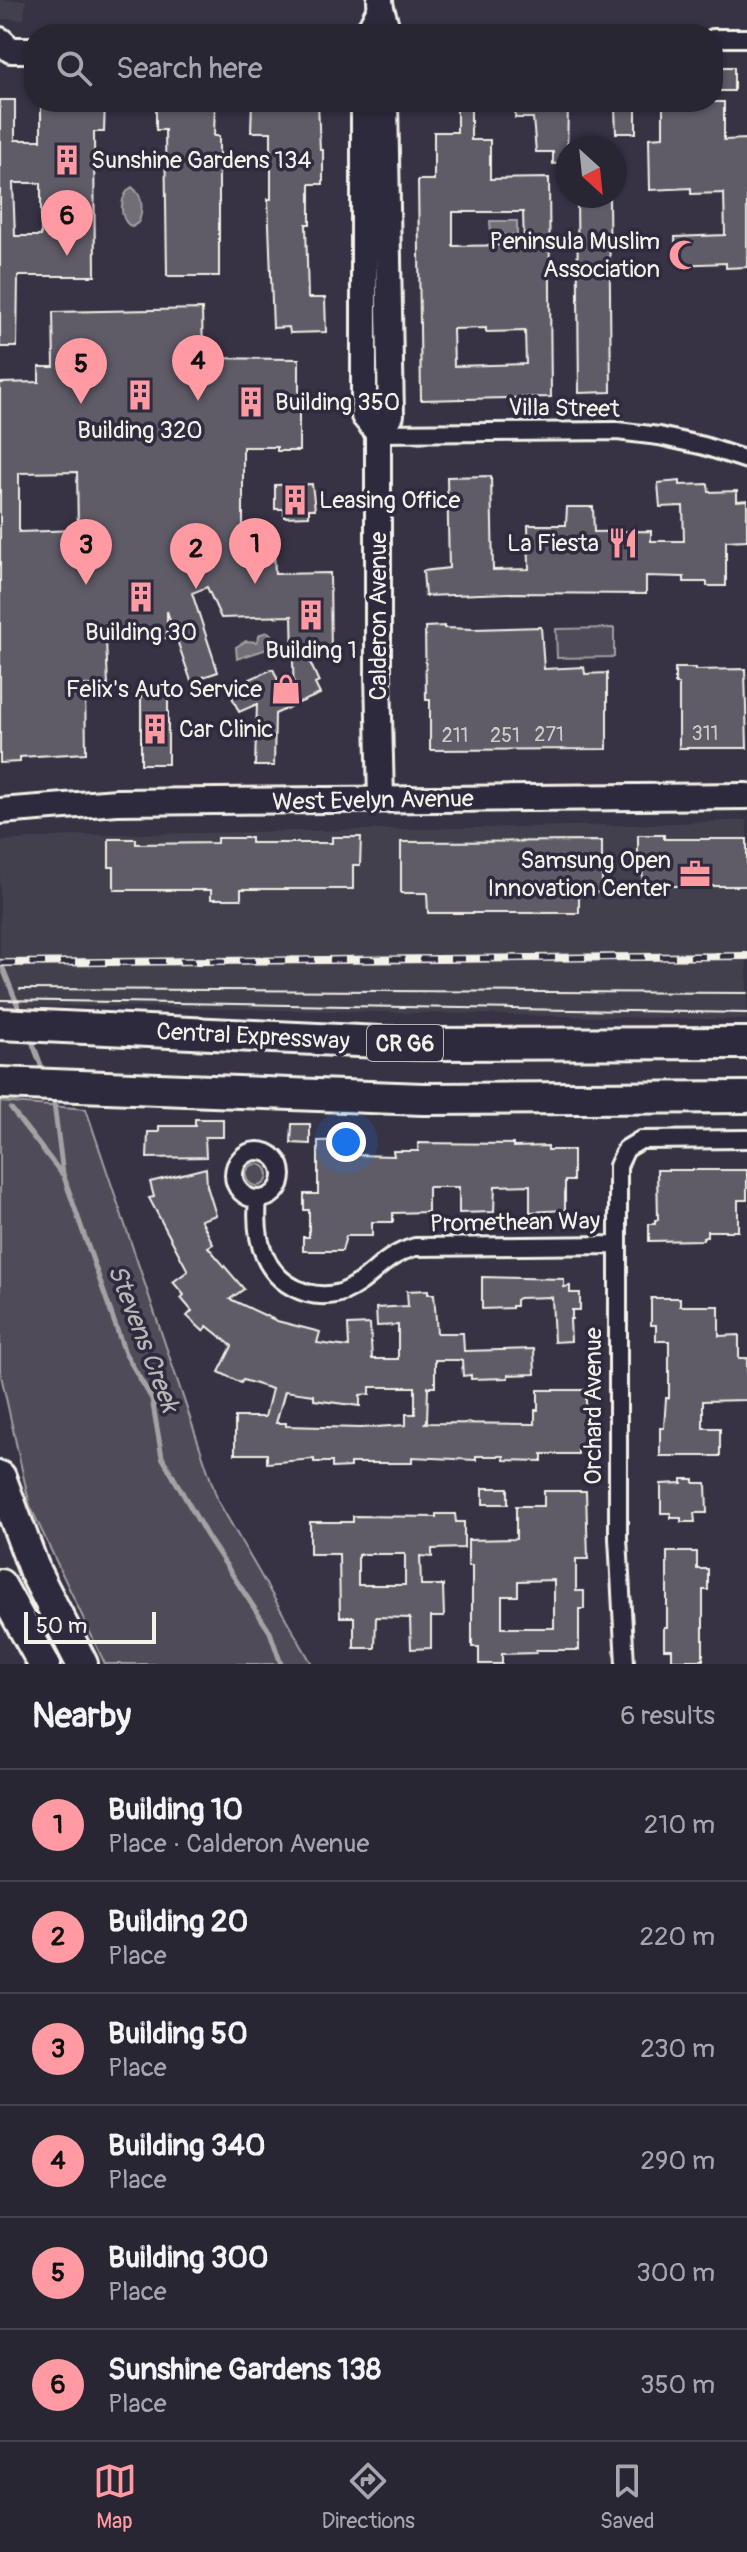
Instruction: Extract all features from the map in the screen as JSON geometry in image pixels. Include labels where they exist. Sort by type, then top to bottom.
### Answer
[{"type":"highway","name":"Central Expressway","points":[[3,1024],[422,1044],[747,1043]]},
{"type":"highway","points":[[5,1084],[423,1099],[747,1097]]},
{"type":"highway","points":[[0,1477],[35,1572],[82,1664]]},
{"type":"highway","points":[[0,1585],[44,1664]]},
{"type":"street","points":[[371,24],[380,4]]},
{"type":"street","points":[[380,4],[387,24]]},
{"type":"street","points":[[723,38],[747,38]]},
{"type":"street","name":"Calderon Avenue","points":[[364,112],[364,416],[378,433]]},
{"type":"street","name":"Calderon Avenue","points":[[381,799],[378,433],[391,415],[385,112]]},
{"type":"street","name":"Villa Street","points":[[378,433],[623,431],[704,446],[747,460]]},
{"type":"street","name":"West Evelyn Avenue","points":[[0,811],[117,802],[747,796]]},
{"type":"street","name":"Orchard Avenue","points":[[625,1664],[618,1538],[618,1166],[626,1149],[641,1140],[747,1139]]},
{"type":"street","name":"Promethean Way","points":[[258,1199],[256,1219],[265,1259],[276,1277],[294,1289],[315,1296],[340,1293],[361,1283],[382,1262],[398,1252],[415,1247],[616,1245]]},
{"type":"shaded area","points":[[0,0],[26,0],[24,19],[0,19]]},
{"type":"shaded area","points":[[132,187],[139,194],[142,208],[139,222],[132,227],[124,219],[122,207]]},
{"type":"shaded area","points":[[490,221],[517,221],[517,235],[491,235]]},
{"type":"shaded area","points":[[614,628],[614,657],[557,658],[556,629]]},
{"type":"shaded area","points":[[268,632],[274,637],[273,647],[237,659],[236,647],[246,641],[257,642],[260,634]]},
{"type":"shaded area","points":[[747,820],[747,1020],[0,1006],[0,841],[84,835]]},
{"type":"shaded area","points":[[0,1102],[86,1109],[218,1501],[312,1664],[105,1664],[30,1506],[0,1371]]},
{"type":"shaded area","points":[[257,1164],[265,1167],[268,1175],[265,1183],[257,1186],[249,1183],[246,1175],[249,1167]]},
{"type":"building","points":[[723,67],[734,67],[734,91],[723,91]]},
{"type":"building","points":[[0,100],[15,100],[15,140],[41,140],[41,112],[105,112],[104,132],[94,132],[95,276],[18,276],[17,347],[0,347]],"holes":[[[13,183],[41,183],[41,236],[15,236]]]},
{"type":"building","points":[[724,102],[724,140],[747,139],[747,267],[726,268],[726,263],[676,265],[675,237],[725,235],[724,193],[691,194],[691,188],[650,190],[649,138],[663,137],[663,112],[723,112]]},
{"type":"building","points":[[156,112],[215,112],[214,136],[219,136],[219,276],[167,276],[165,130],[156,130]]},
{"type":"building","points":[[252,112],[318,112],[323,184],[310,184],[310,224],[306,224],[308,298],[325,298],[326,332],[290,333],[289,327],[273,328],[268,199],[271,199],[271,132],[251,132]]},
{"type":"building","points":[[457,112],[471,112],[471,140],[490,140],[490,179],[549,178],[551,397],[421,400],[418,180],[434,180],[434,132],[457,132]],"holes":[[[453,212],[523,212],[524,245],[453,246]],[[486,328],[486,332],[525,331],[526,364],[454,366],[453,329]]]},
{"type":"building","points":[[515,112],[568,112],[567,136],[555,136],[555,164],[553,152],[536,152],[533,118],[515,118]]},
{"type":"building","points":[[615,112],[636,112],[636,133],[616,133]]},
{"type":"building","points":[[577,208],[609,208],[611,392],[579,393]]},
{"type":"building","points":[[202,309],[203,358],[299,359],[299,451],[277,451],[277,447],[243,447],[243,526],[246,526],[246,551],[274,551],[275,574],[330,573],[331,657],[308,658],[319,682],[315,684],[320,694],[294,705],[292,616],[221,618],[207,587],[192,593],[218,672],[191,681],[167,611],[167,638],[106,640],[108,685],[85,685],[86,753],[20,757],[20,762],[0,763],[0,383],[39,382],[39,367],[54,367],[53,312]],"holes":[[[77,472],[78,530],[19,532],[19,473]]]},
{"type":"building","points":[[491,476],[493,570],[529,569],[528,525],[566,525],[567,507],[593,507],[594,532],[651,531],[651,541],[684,541],[683,506],[660,507],[658,483],[680,481],[680,485],[708,484],[709,492],[737,491],[737,501],[747,500],[747,540],[726,541],[726,586],[684,582],[684,577],[646,576],[646,594],[425,596],[423,571],[449,568],[447,477]]},
{"type":"building","name":"Leasing Office","points":[[312,484],[315,509],[309,509],[309,516],[284,517],[284,509],[275,509],[275,485]]},
{"type":"building","points":[[425,627],[474,629],[541,627],[544,669],[584,667],[585,674],[607,673],[607,749],[430,750]]},
{"type":"building","points":[[675,668],[745,669],[747,748],[679,748],[679,684],[675,684]]},
{"type":"building","points":[[273,669],[290,707],[275,714],[274,766],[255,766],[257,704],[239,712],[232,697],[253,687],[250,679]]},
{"type":"building","name":"Car Clinic","points":[[141,694],[168,694],[168,764],[141,764]]},
{"type":"building","name":"Samsung Open Innovation Center","points":[[638,835],[664,835],[664,839],[747,839],[747,886],[642,886],[643,863],[638,863]]},
{"type":"building","points":[[332,837],[361,837],[360,865],[353,865],[353,889],[241,889],[241,899],[211,899],[211,890],[114,890],[114,867],[109,867],[109,839],[136,839],[136,844],[217,843],[217,838],[251,838],[251,843],[332,843]]},
{"type":"building","points":[[602,841],[602,892],[579,893],[579,913],[428,913],[427,893],[401,893],[401,842]]},
{"type":"building","points":[[195,1119],[223,1119],[223,1137],[205,1137],[206,1157],[147,1158],[148,1132],[159,1132],[159,1126],[195,1126]]},
{"type":"building","points":[[292,1124],[310,1124],[310,1144],[291,1143]]},
{"type":"building","points":[[355,1140],[355,1155],[394,1156],[393,1151],[418,1151],[418,1143],[513,1144],[513,1147],[548,1146],[548,1150],[573,1150],[573,1181],[565,1181],[565,1210],[530,1212],[530,1185],[495,1186],[494,1212],[459,1213],[459,1187],[428,1187],[428,1212],[393,1213],[393,1222],[372,1222],[372,1236],[346,1236],[342,1251],[303,1251],[303,1237],[309,1237],[309,1210],[304,1210],[304,1194],[318,1194],[318,1141]]},
{"type":"building","points":[[206,1168],[207,1186],[216,1215],[201,1220],[213,1244],[208,1247],[244,1289],[230,1299],[277,1321],[320,1332],[317,1343],[349,1347],[348,1325],[370,1324],[372,1359],[398,1359],[398,1325],[377,1326],[376,1308],[408,1306],[407,1291],[428,1290],[428,1294],[434,1294],[437,1333],[463,1333],[464,1351],[534,1349],[535,1374],[508,1375],[508,1378],[471,1379],[471,1375],[463,1376],[462,1360],[435,1360],[435,1387],[428,1387],[425,1423],[535,1424],[538,1390],[586,1390],[586,1415],[587,1419],[592,1419],[592,1444],[578,1444],[578,1454],[542,1454],[542,1461],[504,1460],[504,1456],[476,1456],[476,1460],[412,1457],[412,1463],[350,1463],[350,1467],[332,1468],[332,1462],[314,1462],[314,1459],[267,1463],[267,1454],[235,1454],[235,1417],[265,1417],[272,1389],[243,1380],[241,1383],[219,1372],[232,1346],[207,1326],[203,1331],[187,1316],[192,1311],[173,1282],[188,1271],[149,1198],[154,1197],[150,1182]],"holes":[[[370,1387],[415,1387],[415,1414],[406,1414],[406,1425],[360,1428],[286,1426],[286,1423],[276,1423],[285,1391],[314,1395],[314,1400],[360,1406],[360,1395],[370,1394]]]},
{"type":"building","points":[[657,1170],[747,1170],[747,1200],[738,1200],[738,1231],[707,1231],[707,1237],[703,1240],[649,1241],[649,1224],[655,1224],[658,1220]]},
{"type":"building","points":[[482,1277],[564,1279],[564,1287],[570,1286],[570,1293],[580,1293],[580,1310],[572,1310],[570,1319],[571,1341],[554,1342],[552,1297],[519,1298],[512,1308],[482,1309]]},
{"type":"building","points":[[651,1298],[680,1298],[680,1306],[719,1306],[719,1336],[739,1335],[739,1358],[747,1358],[747,1400],[703,1401],[703,1428],[720,1428],[720,1456],[660,1456],[660,1428],[664,1428],[666,1398],[669,1398],[669,1341],[656,1341],[656,1325],[651,1325]]},
{"type":"building","points":[[682,1479],[706,1483],[707,1513],[694,1513],[695,1522],[681,1522],[681,1518],[671,1518],[671,1513],[661,1513],[661,1484],[682,1483]]},
{"type":"building","points":[[483,1488],[508,1488],[508,1504],[483,1504]]},
{"type":"building","points":[[544,1491],[586,1491],[588,1559],[576,1559],[576,1591],[584,1591],[584,1609],[579,1609],[579,1650],[502,1654],[502,1664],[479,1664],[479,1647],[472,1647],[472,1566],[468,1566],[468,1540],[516,1539],[516,1506],[544,1506]],"holes":[[[554,1580],[554,1628],[502,1628],[502,1596],[518,1596],[518,1581]]]},
{"type":"building","points":[[436,1514],[455,1514],[456,1522],[464,1522],[464,1548],[432,1549],[432,1557],[420,1556],[421,1585],[443,1585],[444,1617],[431,1617],[431,1648],[411,1649],[410,1618],[376,1617],[375,1648],[354,1648],[354,1617],[340,1617],[339,1554],[310,1554],[310,1522],[353,1522],[353,1516],[436,1517]],"holes":[[[358,1554],[405,1554],[405,1585],[358,1585]]]},
{"type":"building","points":[[667,1552],[697,1552],[697,1569],[708,1569],[708,1590],[703,1590],[703,1660],[672,1660],[672,1649],[664,1649]]},
{"type":"waterway","name":"Stevens Creek","points":[[0,961],[22,1016]]},
{"type":"waterway","name":"Stevens Creek","points":[[30,1036],[45,1076]]},
{"type":"waterway","name":"Stevens Creek","points":[[53,1096],[63,1174],[125,1353],[152,1399],[162,1457],[207,1536],[270,1632],[281,1664]]},
{"type":"waterway","points":[[11,1109],[62,1174]]},
{"type":"tram line","points":[[20,989],[747,993]]},
{"type":"tram line","points":[[0,1000],[747,1013]]},
{"type":"railway","points":[[0,963],[747,956]]},
{"type":"place","name":"Sunshine Gardens 134","points":[[67,160]]},
{"type":"place","name":"Peninsula Muslim Association","points":[[684,255]]},
{"type":"place","name":"Sunshine Gardens 138","points":[[67,256]]},
{"type":"place","name":"Building 320","points":[[140,395]]},
{"type":"place","name":"Building 340","points":[[198,401]]},
{"type":"place","name":"Building 350","points":[[251,402]]},
{"type":"place","name":"Building 300","points":[[81,404]]},
{"type":"place","name":"Leasing Office","points":[[295,500]]},
{"type":"place","name":"La Fiesta","points":[[623,543]]},
{"type":"place","name":"Building 10","points":[[255,584]]},
{"type":"place","name":"Building 50","points":[[86,585]]},
{"type":"place","name":"Building 20","points":[[196,589]]},
{"type":"place","name":"Building 30","points":[[141,597]]},
{"type":"place","name":"Building 1","points":[[311,615]]},
{"type":"place","name":"Felix's Auto Service","points":[[286,689]]},
{"type":"place","name":"Car Clinic","points":[[155,729]]},
{"type":"place","name":"Samsung Open Innovation Center","points":[[695,874]]}]
